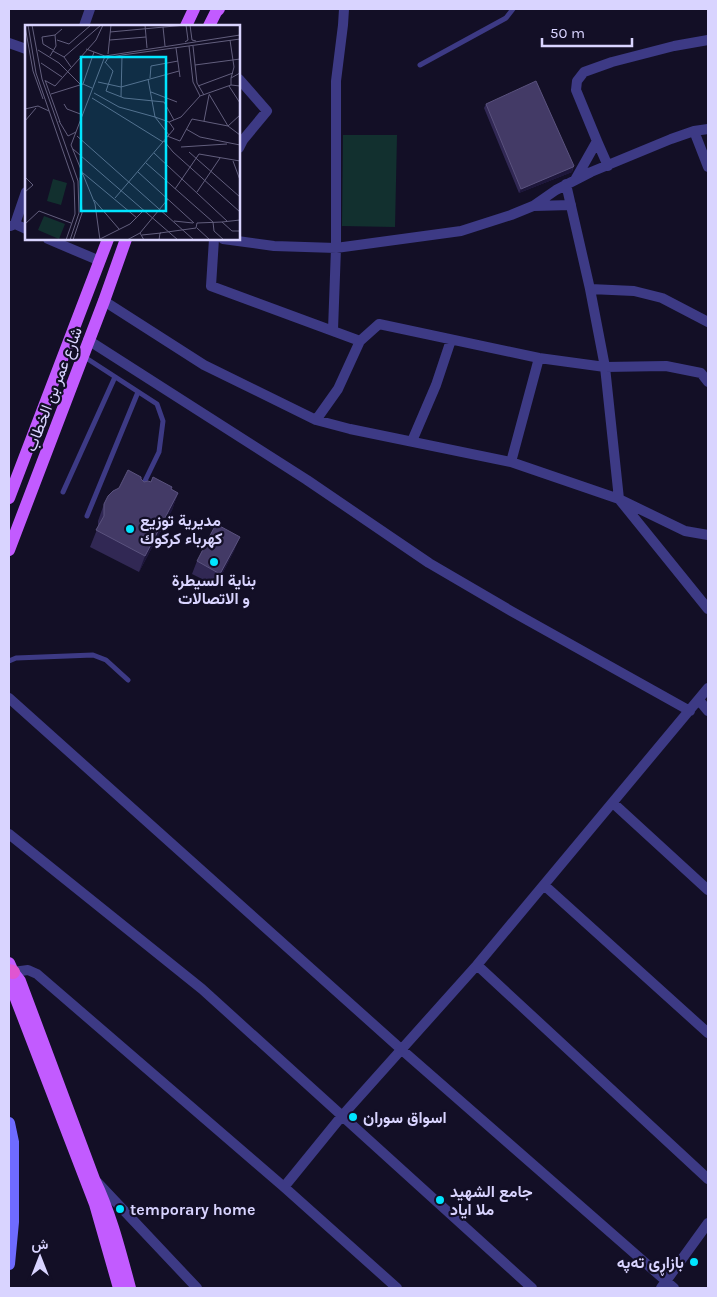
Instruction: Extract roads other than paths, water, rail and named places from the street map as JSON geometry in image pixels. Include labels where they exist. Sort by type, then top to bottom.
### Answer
[{"type":"main road","points":[[186,25],[194,9]]},
{"type":"main road","points":[[210,25],[219,9]]},
{"type":"main road","name":"شارع عمر بن الخطاب","points":[[9,498],[11,484],[108,240]]},
{"type":"main road","name":"شارع عمر بن الخطاب","points":[[9,550],[126,240]]},
{"type":"main road","points":[[10,971],[20,981],[94,1179],[103,1198],[130,1288]]},
{"type":"main road","points":[[10,971],[13,991],[95,1204],[119,1288]]},
{"type":"main road","points":[[9,1122],[13,1142],[13,1222],[9,1264]]},
{"type":"street","points":[[84,25],[90,9]]},
{"type":"street","points":[[333,330],[336,248],[336,80],[344,9]]},
{"type":"street","points":[[608,166],[576,90],[577,81],[584,72],[612,62],[665,48],[708,40]]},
{"type":"street","points":[[9,43],[25,49]]},
{"type":"street","points":[[240,81],[267,111],[240,146]]},
{"type":"street","points":[[230,240],[274,246],[336,248],[461,231],[533,206],[571,182],[671,139],[694,131],[708,129]]},
{"type":"street","points":[[694,131],[708,167]]},
{"type":"street","points":[[597,141],[571,182],[571,205],[605,367],[619,499],[708,609]]},
{"type":"street","points":[[25,194],[12,225],[25,229]]},
{"type":"street","points":[[533,206],[571,205]]},
{"type":"street","points":[[50,240],[100,261]]},
{"type":"street","points":[[214,240],[211,286],[360,341]]},
{"type":"street","points":[[590,290],[634,291],[662,298],[708,322]]},
{"type":"street","points":[[104,301],[204,365],[316,420],[350,429],[511,462],[619,499],[685,531],[708,535]]},
{"type":"street","points":[[316,420],[338,389],[360,341],[379,324],[539,358],[605,367],[666,366],[701,373],[708,382]]},
{"type":"street","points":[[88,340],[307,480],[429,563],[519,616],[690,711]]},
{"type":"street","points":[[412,441],[436,385],[451,340]]},
{"type":"street","points":[[511,462],[539,358]]},
{"type":"street","points":[[284,1187],[341,1117],[477,965],[708,688]]},
{"type":"street","points":[[9,698],[667,1286],[708,1223]]},
{"type":"street","points":[[699,700],[708,711]]},
{"type":"street","points":[[613,803],[708,890]]},
{"type":"street","points":[[9,834],[202,989],[526,1286]]},
{"type":"street","points":[[544,885],[708,1033]]},
{"type":"street","points":[[477,965],[707,1175]]},
{"type":"street","points":[[10,971],[28,970],[37,974],[284,1187],[397,1288]]},
{"type":"street","points":[[94,1179],[197,1288]]},
{"type":"lane","points":[[420,66],[506,18],[512,9]]},
{"type":"lane","points":[[82,356],[157,404],[163,422],[159,452],[139,494]]},
{"type":"lane","points":[[63,492],[115,377]]},
{"type":"lane","points":[[87,516],[138,392]]},
{"type":"lane","points":[[9,661],[16,658],[94,655],[106,660],[128,680]]},
{"type":"place","name":"مديرية توزيع كهرباء كركوك","points":[[130,529]]},
{"type":"place","name":"بناية السيطرة و الاتصالات","points":[[214,562]]},
{"type":"place","name":"اسواق سوران","points":[[353,1117]]},
{"type":"place","name":"جامع الشهيد ملا اياد","points":[[440,1200]]},
{"type":"place","name":"temporary home","points":[[120,1209]]},
{"type":"place","name":"بازاڕی تەپە","points":[[694,1262]]}]
